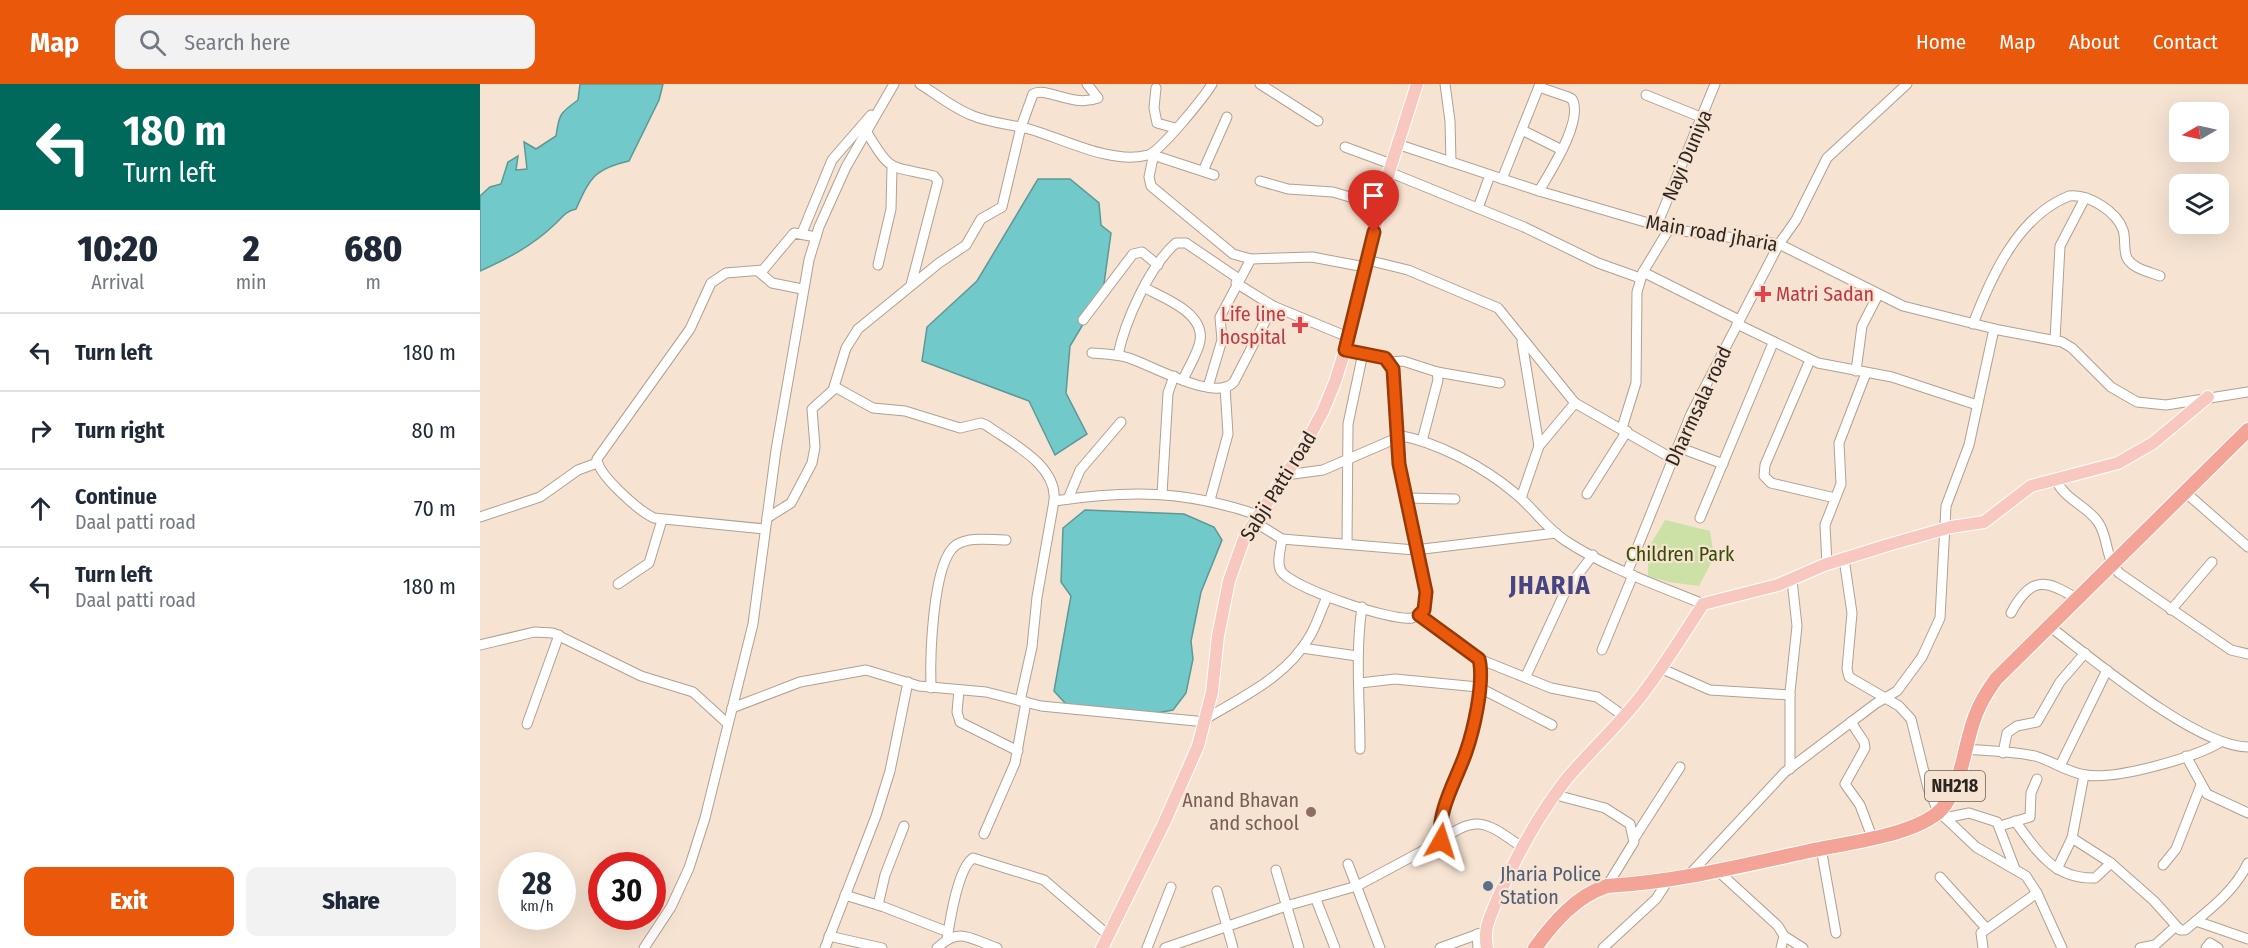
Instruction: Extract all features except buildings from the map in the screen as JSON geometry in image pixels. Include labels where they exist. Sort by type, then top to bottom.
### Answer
[{"type":"highway","name":"NH218","points":[[1535,948],[1577,900],[1591,891],[1607,886],[1719,872],[1872,837],[1912,826],[1942,814],[1952,792],[1976,715],[1986,694],[2013,660],[2248,430]]},
{"type":"main road","name":"Sabji Patti road","points":[[1102,948],[1186,775],[1207,720],[1218,636],[1229,581],[1245,536],[1255,518],[1286,476],[1323,411],[1345,350],[1390,168],[1417,84]]},
{"type":"main road","points":[[1487,948],[1481,933],[1522,847],[1556,795],[1624,717],[1703,604],[1792,580],[1844,559],[1944,530],[1984,522],[2031,486],[2118,463],[2153,443],[2208,398]]},
{"type":"street","points":[[644,948],[671,907],[689,868],[705,818],[753,624],[765,529],[802,289],[816,237],[846,167],[894,84]]},
{"type":"street","points":[[920,84],[972,116],[1021,127],[1105,154],[1143,156],[1154,154],[1214,175]]},
{"type":"street","points":[[767,518],[785,508],[795,496],[814,456],[812,409],[835,387],[846,348],[858,328],[966,245],[981,219],[1002,207],[1021,127],[1033,94],[1050,88],[1077,102],[1098,98],[1098,95],[1088,90],[1087,84]]},
{"type":"street","points":[[1212,84],[1195,109],[1175,128],[1154,154],[1149,177],[1151,186],[1216,242],[1233,254],[1251,259],[1312,257],[1408,270],[1489,302],[1503,314],[1575,403],[1673,459]]},
{"type":"street","points":[[1260,84],[1318,121]]},
{"type":"street","points":[[1445,84],[1451,162]]},
{"type":"street","name":"Nayi Duniya","points":[[1657,225],[1703,118],[1715,84]]},
{"type":"street","name":"Dharmsala road","points":[[1602,650],[1691,414],[1779,244],[1796,220],[1815,180],[1833,150],[1892,100],[1907,84]]},
{"type":"street","points":[[1502,179],[1539,86],[1569,97],[1576,104],[1563,150],[1539,191]]},
{"type":"street","points":[[1156,88],[1155,120],[1159,125],[1175,128]]},
{"type":"street","points":[[1646,95],[1703,118]]},
{"type":"street","points":[[802,233],[832,160],[883,100]]},
{"type":"street","points":[[1203,171],[1227,117]]},
{"type":"street","points":[[1522,130],[1563,150]]},
{"type":"street","points":[[866,131],[882,158],[892,168],[934,176],[939,185],[911,285]]},
{"type":"street","name":"Main road jharia","points":[[1397,144],[1539,191],[1669,229],[1779,244],[1903,306],[1994,329],[2055,340],[2072,348],[2110,387],[2137,402],[2166,405],[2248,392]]},
{"type":"street","points":[[1345,147],[1542,235],[1598,263],[1641,275],[1810,360],[1892,377],[1977,405]]},
{"type":"street","points":[[878,265],[891,209],[892,168]]},
{"type":"street","points":[[1478,207],[1490,175]]},
{"type":"street","points":[[1260,181],[1288,189],[1333,192],[1380,206]]},
{"type":"street","points":[[1973,324],[1998,267],[2038,216],[2069,196],[2085,198],[2105,208],[2120,222],[2124,231],[2127,259],[2160,276]]},
{"type":"street","points":[[2055,340],[2060,246],[2085,198]]},
{"type":"street","points":[[1587,494],[1624,430],[1636,383],[1635,307],[1641,275],[1669,229]]},
{"type":"street","points":[[765,529],[662,520],[642,511],[602,471],[597,463],[598,456],[690,329],[711,283],[726,273],[758,271],[765,267],[791,235],[802,233],[816,237]]},
{"type":"street","points":[[1118,355],[1128,321],[1145,288],[1172,246],[1180,242],[1273,306],[1348,337]]},
{"type":"street","points":[[1083,320],[1135,252],[1142,252],[1158,265]]},
{"type":"street","points":[[1208,387],[1222,340],[1219,322],[1251,259]]},
{"type":"street","points":[[758,271],[772,283],[802,289]]},
{"type":"street","points":[[1145,288],[1184,310],[1196,323],[1200,341],[1168,393],[1162,494]]},
{"type":"street","points":[[1827,564],[1825,525],[1841,484],[1839,443],[1861,372],[1862,326],[1878,294]]},
{"type":"street","points":[[1092,353],[1118,355],[1208,387],[1225,387],[1234,382],[1273,306]]},
{"type":"street","points":[[1687,877],[1790,769],[1851,722],[1897,691],[1908,679],[1940,618],[1946,506],[1965,461],[1994,329]]},
{"type":"street","points":[[1522,340],[1539,446]]},
{"type":"street","points":[[1700,518],[1773,343]]},
{"type":"street","points":[[1345,350],[1390,362],[1403,361],[1437,372],[1500,383]]},
{"type":"street","points":[[1347,544],[1346,459],[1349,414],[1363,353]]},
{"type":"street","points":[[1810,360],[1765,465],[1764,476],[1771,483],[1835,498]]},
{"type":"street","points":[[1282,538],[1278,562],[1280,570],[1286,576],[1327,597],[1362,608],[1398,617],[1413,618],[1419,615],[1426,600],[1405,498],[1397,437],[1395,376],[1390,362]]},
{"type":"street","points":[[1422,441],[1437,389],[1437,372]]},
{"type":"street","points":[[835,387],[873,408],[905,411],[960,428],[981,423],[986,425],[1045,470],[1054,484],[1054,501],[1036,597],[1032,647],[1018,751],[1012,773],[984,834]]},
{"type":"street","points":[[1210,500],[1228,434],[1225,387]]},
{"type":"street","points":[[1521,498],[1539,446],[1575,403]]},
{"type":"street","points":[[1068,499],[1080,470],[1120,423]]},
{"type":"street","points":[[1286,476],[1323,470],[1397,437],[1422,441],[1461,460],[1521,498],[1556,534],[1630,574],[1703,604]]},
{"type":"street","points":[[1678,447],[1723,464]]},
{"type":"street","points":[[480,518],[540,497],[578,470],[597,463]]},
{"type":"street","points":[[2055,479],[2072,501],[2098,521],[2112,565],[2130,582],[2231,650],[2248,654]]},
{"type":"street","points":[[1054,501],[1118,492],[1162,494],[1210,500],[1255,518],[1282,538],[1415,550],[1556,534]]},
{"type":"street","points":[[2185,492],[2248,547]]},
{"type":"street","points":[[1405,498],[1455,499]]},
{"type":"street","points":[[618,585],[649,563],[662,520]]},
{"type":"street","points":[[931,688],[932,631],[948,554],[962,542],[1006,540]]},
{"type":"street","points":[[1526,676],[1566,590],[1593,555]]},
{"type":"street","points":[[1844,559],[1852,613],[1847,673],[1858,684],[1899,706],[1914,723],[1922,767],[1942,814],[1976,848],[2026,876],[2037,893],[2062,948]]},
{"type":"street","points":[[2171,610],[2212,562]]},
{"type":"street","points":[[1790,769],[1790,695],[1797,626],[1792,580]]},
{"type":"street","points":[[2011,613],[2025,590],[2040,584],[2054,585],[2077,599]]},
{"type":"street","points":[[732,708],[800,682],[855,670],[873,671],[931,688],[986,692],[1023,702],[1207,720],[1278,674],[1302,648],[1327,597]]},
{"type":"street","points":[[1360,749],[1360,683],[1357,642],[1362,608]]},
{"type":"street","points":[[1419,615],[1479,659],[1551,688],[1596,697],[1624,717]]},
{"type":"street","points":[[2049,626],[2204,736],[2219,743],[2248,747]]},
{"type":"street","points":[[480,645],[534,632],[544,631],[559,635],[641,676],[693,692],[728,724]]},
{"type":"street","points":[[527,724],[559,635]]},
{"type":"street","points":[[1302,648],[1358,656]]},
{"type":"street","points":[[2003,753],[2007,733],[2018,726],[2037,722],[2060,682],[2085,653]]},
{"type":"street","points":[[1441,841],[1439,830],[1444,811],[1472,733],[1481,670],[1479,659]]},
{"type":"street","points":[[1660,668],[1710,690],[1790,695]]},
{"type":"street","points":[[2060,766],[2107,669]]},
{"type":"street","points":[[1360,683],[1395,679],[1478,687],[1552,725]]},
{"type":"street","points":[[825,948],[876,816],[890,771],[908,682]]},
{"type":"street","points":[[959,690],[957,712],[960,722],[1018,751]]},
{"type":"street","points":[[1851,722],[1864,742],[1865,748],[1845,784],[1860,805],[1872,837]]},
{"type":"street","points":[[1966,749],[2034,756],[2084,775],[2108,776],[2186,756],[2219,743]]},
{"type":"street","points":[[2186,756],[2207,794],[2248,813]]},
{"type":"street","points":[[1607,886],[1680,767]]},
{"type":"street","points":[[2057,869],[2072,838],[2084,775]]},
{"type":"street","points":[[2000,826],[2032,814],[2031,793],[2037,779]]},
{"type":"street","points":[[2163,865],[2176,849],[2201,785]]},
{"type":"street","points":[[1556,795],[1605,808],[1630,824],[1635,837]]},
{"type":"street","points":[[1942,814],[1978,814],[1993,819],[2000,826],[2015,869]]},
{"type":"street","points":[[2014,821],[2044,860],[2057,869],[2095,878],[2111,863]]},
{"type":"street","points":[[1165,948],[1286,906],[1357,886],[1441,841],[1455,829],[1471,823],[1487,824],[1522,847]]},
{"type":"street","points":[[878,905],[887,869],[904,826]]},
{"type":"street","points":[[2072,838],[2111,863],[2154,901],[2180,930],[2185,930],[2224,897],[2247,870]]},
{"type":"street","points":[[1821,848],[1836,933]]},
{"type":"street","points":[[937,948],[948,935],[965,867],[973,858],[1044,880],[1108,936]]},
{"type":"street","points":[[1348,864],[1380,948]]},
{"type":"street","points":[[1276,870],[1299,948]]},
{"type":"street","points":[[1719,872],[1778,926],[1784,936],[1803,948]]},
{"type":"street","points":[[1940,878],[1986,928]]},
{"type":"street","points":[[1603,948],[1656,899],[1669,879]]},
{"type":"street","points":[[1147,948],[1171,887]]},
{"type":"street","points":[[1217,891],[1233,948]]},
{"type":"street","points":[[1983,948],[1979,936],[1986,928],[2037,893]]},
{"type":"street","points":[[845,895],[878,905],[948,935],[957,935],[996,948]]},
{"type":"street","points":[[1317,902],[1335,948]]},
{"type":"street","points":[[2196,921],[2248,940],[2244,948]]},
{"type":"street","points":[[2140,948],[2155,945],[2175,927]]},
{"type":"street","points":[[1440,948],[1481,933]]},
{"type":"street","points":[[1478,948],[1481,933]]},
{"type":"street","points":[[829,936],[882,948]]},
{"type":"street","points":[[1781,948],[1784,936]]},
{"type":"street","points":[[2206,948],[2210,943],[2218,948]]},
{"type":"green space","name":"Children Park","points":[[1665,520],[1710,531],[1714,557],[1699,586],[1669,582],[1648,576],[1648,549]]},
{"type":"water","points":[[580,84],[663,84],[659,100],[629,161],[617,164],[595,176],[576,209],[566,213],[546,233],[509,257],[480,271],[480,196],[490,187],[501,184],[508,162],[518,156],[516,170],[527,169],[524,142],[536,149],[556,136],[561,115],[578,100]]},
{"type":"water","points":[[1038,179],[1070,179],[1099,203],[1101,225],[1111,233],[1103,291],[1070,346],[1066,393],[1087,434],[1055,455],[1029,401],[922,361],[927,327],[977,281]]},
{"type":"water","points":[[1085,510],[1184,514],[1214,527],[1222,540],[1201,592],[1191,641],[1193,659],[1186,693],[1173,710],[1146,715],[1075,714],[1054,691],[1071,596],[1061,582],[1063,528]]},
{"type":"place","name":"Matri Sadan","points":[[1763,294]]},
{"type":"place","name":"Life line hospital","points":[[1300,325]]},
{"type":"place","name":"Anand Bhavan and school","points":[[1311,812]]},
{"type":"place","name":"Jharia Police Station","points":[[1488,886]]},
{"type":"district","name":"JHARIA","points":[[1550,585]]},
{"type":"route","points":[[1374,232],[1345,350],[1385,358],[1393,369],[1399,464],[1415,550],[1426,592],[1424,610],[1419,615],[1479,659],[1481,670],[1472,733],[1444,811],[1439,830],[1441,841]]}]
